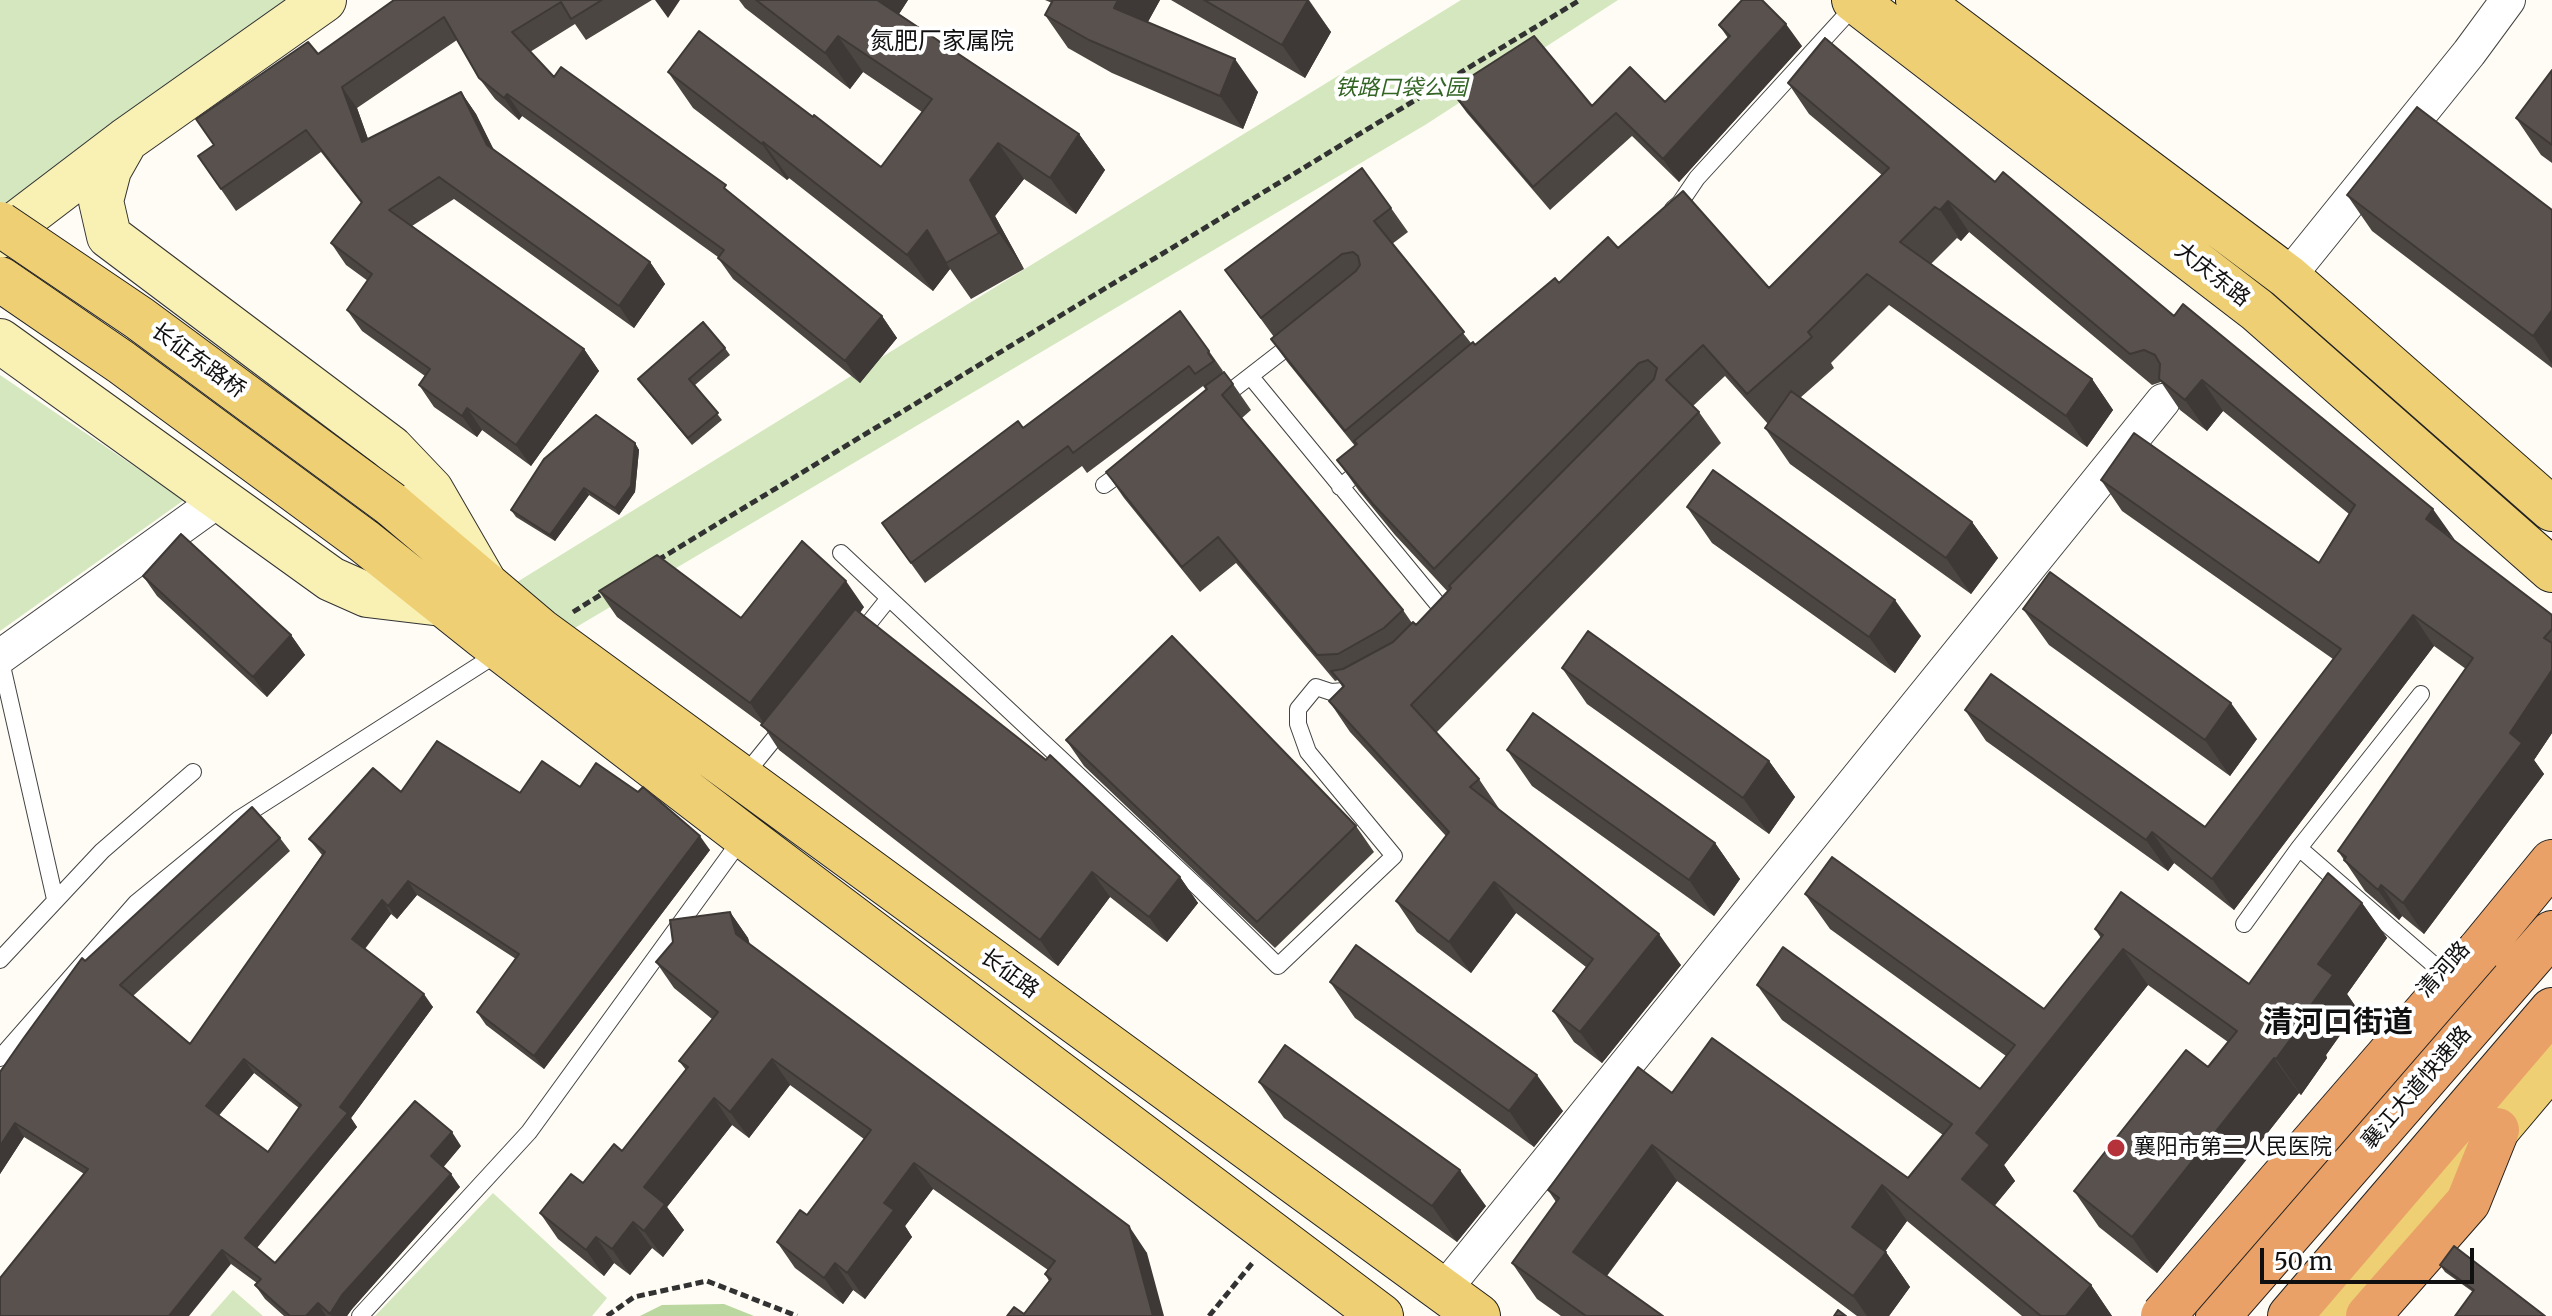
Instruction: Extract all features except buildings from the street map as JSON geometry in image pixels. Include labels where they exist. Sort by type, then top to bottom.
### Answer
[{"type":"highway","points":[[2163,1316],[2460,961],[2552,862]]},
{"type":"highway","name":"襄江大道快速路","points":[[2218,1316],[2552,933]]},
{"type":"highway","points":[[2290,1316],[2552,1010]]},
{"type":"highway","points":[[2368,1316],[2468,1202],[2497,1130]]},
{"type":"main road","name":"大庆东路","points":[[1918,0],[2288,277],[2552,509]]},
{"type":"main road","name":"大庆东路","points":[[1856,1],[2257,310],[2552,570]]},
{"type":"main road","name":"长征东路桥","points":[[0,224],[139,318],[391,504],[488,588]]},
{"type":"main road","points":[[0,279],[121,362],[364,541],[492,644],[1381,1316]]},
{"type":"main road","name":"长征路","points":[[488,588],[541,631],[1478,1316]]},
{"type":"main road","name":"清河路","points":[[2460,961],[2552,856]]},
{"type":"main road","points":[[2322,1316],[2497,1130],[2552,1065]]},
{"type":"street","points":[[0,236],[126,140],[324,0]]},
{"type":"street","points":[[2288,277],[2469,53],[2508,0]]},
{"type":"street","points":[[109,236],[101,201],[109,170],[126,140]]},
{"type":"street","points":[[54,195],[391,448],[431,490],[488,588]]},
{"type":"street","points":[[3,342],[331,579],[367,595],[442,604]]},
{"type":"street","points":[[1443,1291],[2163,401]]},
{"type":"street","points":[[0,657],[220,499]]},
{"type":"lane","points":[[1656,224],[1680,203],[1697,178],[1856,1]]},
{"type":"lane","points":[[1202,413],[1308,331]]},
{"type":"lane","points":[[1251,377],[1451,621]]},
{"type":"lane","points":[[1340,487],[1377,457]]},
{"type":"lane","points":[[1104,485],[1141,458]]},
{"type":"lane","points":[[841,553],[1192,881],[1278,966],[1394,856],[1308,752],[1298,724],[1298,709],[1316,687],[1331,692],[1359,690],[1371,683]]},
{"type":"lane","points":[[850,646],[889,598]]},
{"type":"lane","points":[[0,1058],[136,903],[239,819],[492,644]]},
{"type":"lane","points":[[0,657],[55,899]]},
{"type":"lane","points":[[2244,924],[2299,848],[2421,694]]},
{"type":"lane","points":[[742,778],[801,706]]},
{"type":"lane","points":[[0,960],[102,851],[193,772]]},
{"type":"lane","points":[[360,1316],[529,1132],[744,836]]},
{"type":"lane","points":[[2299,848],[2460,961]]},
{"type":"path","points":[[650,565],[1580,0]]},
{"type":"path","points":[[541,631],[609,590]]},
{"type":"path","points":[[1209,1316],[1275,1235]]},
{"type":"path","points":[[607,1316],[634,1297],[707,1281],[797,1316]]},
{"type":"green space","points":[[0,0],[306,0],[0,213]]},
{"type":"green space","name":"铁路口袋公园","points":[[1461,0],[1618,0],[1425,125],[573,629],[517,582]]},
{"type":"green space","points":[[0,375],[184,500],[0,631]]},
{"type":"green space","points":[[493,1193],[607,1298],[592,1316],[375,1316]]},
{"type":"green space","points":[[233,1290],[263,1316],[210,1316]]},
{"type":"green space","points":[[724,1304],[754,1316],[640,1316],[662,1305]]},
{"type":"place","name":"襄阳市第二人民医院","points":[[2116,1148]]},
{"type":"district","name":"氮肥厂家属院","points":[[942,42]]},
{"type":"district","name":"清河口街道","points":[[2338,1024]]}]
